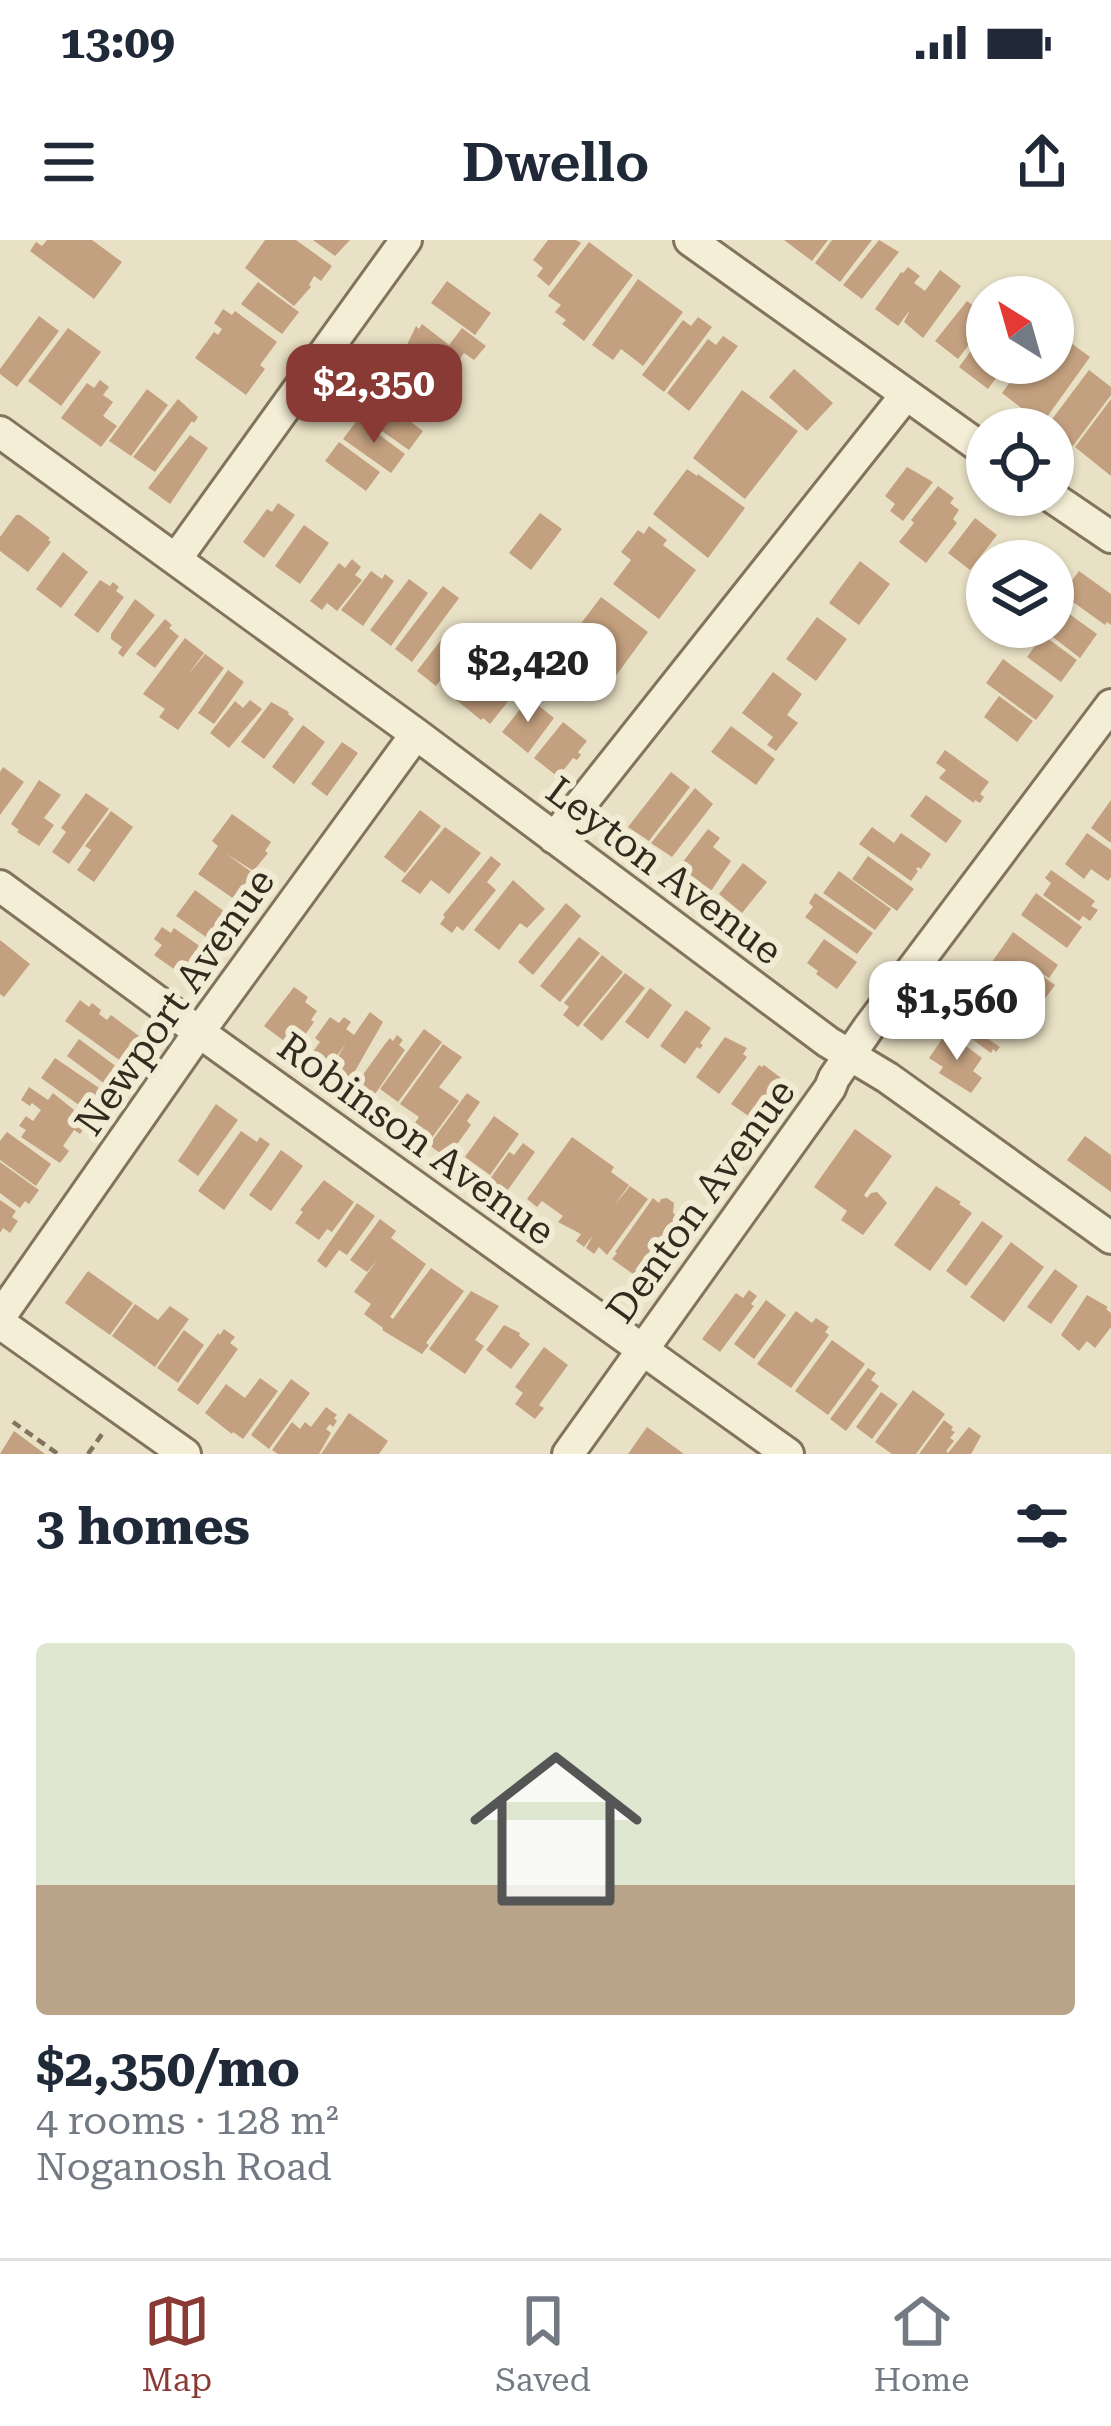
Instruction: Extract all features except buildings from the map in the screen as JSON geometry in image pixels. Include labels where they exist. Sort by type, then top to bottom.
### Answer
[{"type":"street","points":[[176,559],[406,240]]},
{"type":"street","points":[[690,240],[966,438]]},
{"type":"street","points":[[554,838],[905,396]]},
{"type":"street","name":"Leyton Avenue","points":[[0,432],[416,734],[828,1042],[888,1078],[1111,1238]]},
{"type":"street","points":[[1074,512],[1111,537]]},
{"type":"street","name":"Denton Avenue","points":[[568,1454],[850,1054],[1111,705]]},
{"type":"street","name":"Newport Avenue","points":[[0,1320],[199,1032],[416,734]]},
{"type":"street","name":"Robinson Avenue","points":[[0,886],[788,1454]]},
{"type":"street","points":[[0,1320],[185,1454]]},
{"type":"path","points":[[13,1422],[58,1454]]},
{"type":"path","points":[[88,1454],[108,1425]]},
{"type":"path","points":[[94,1447],[103,1454]]}]
